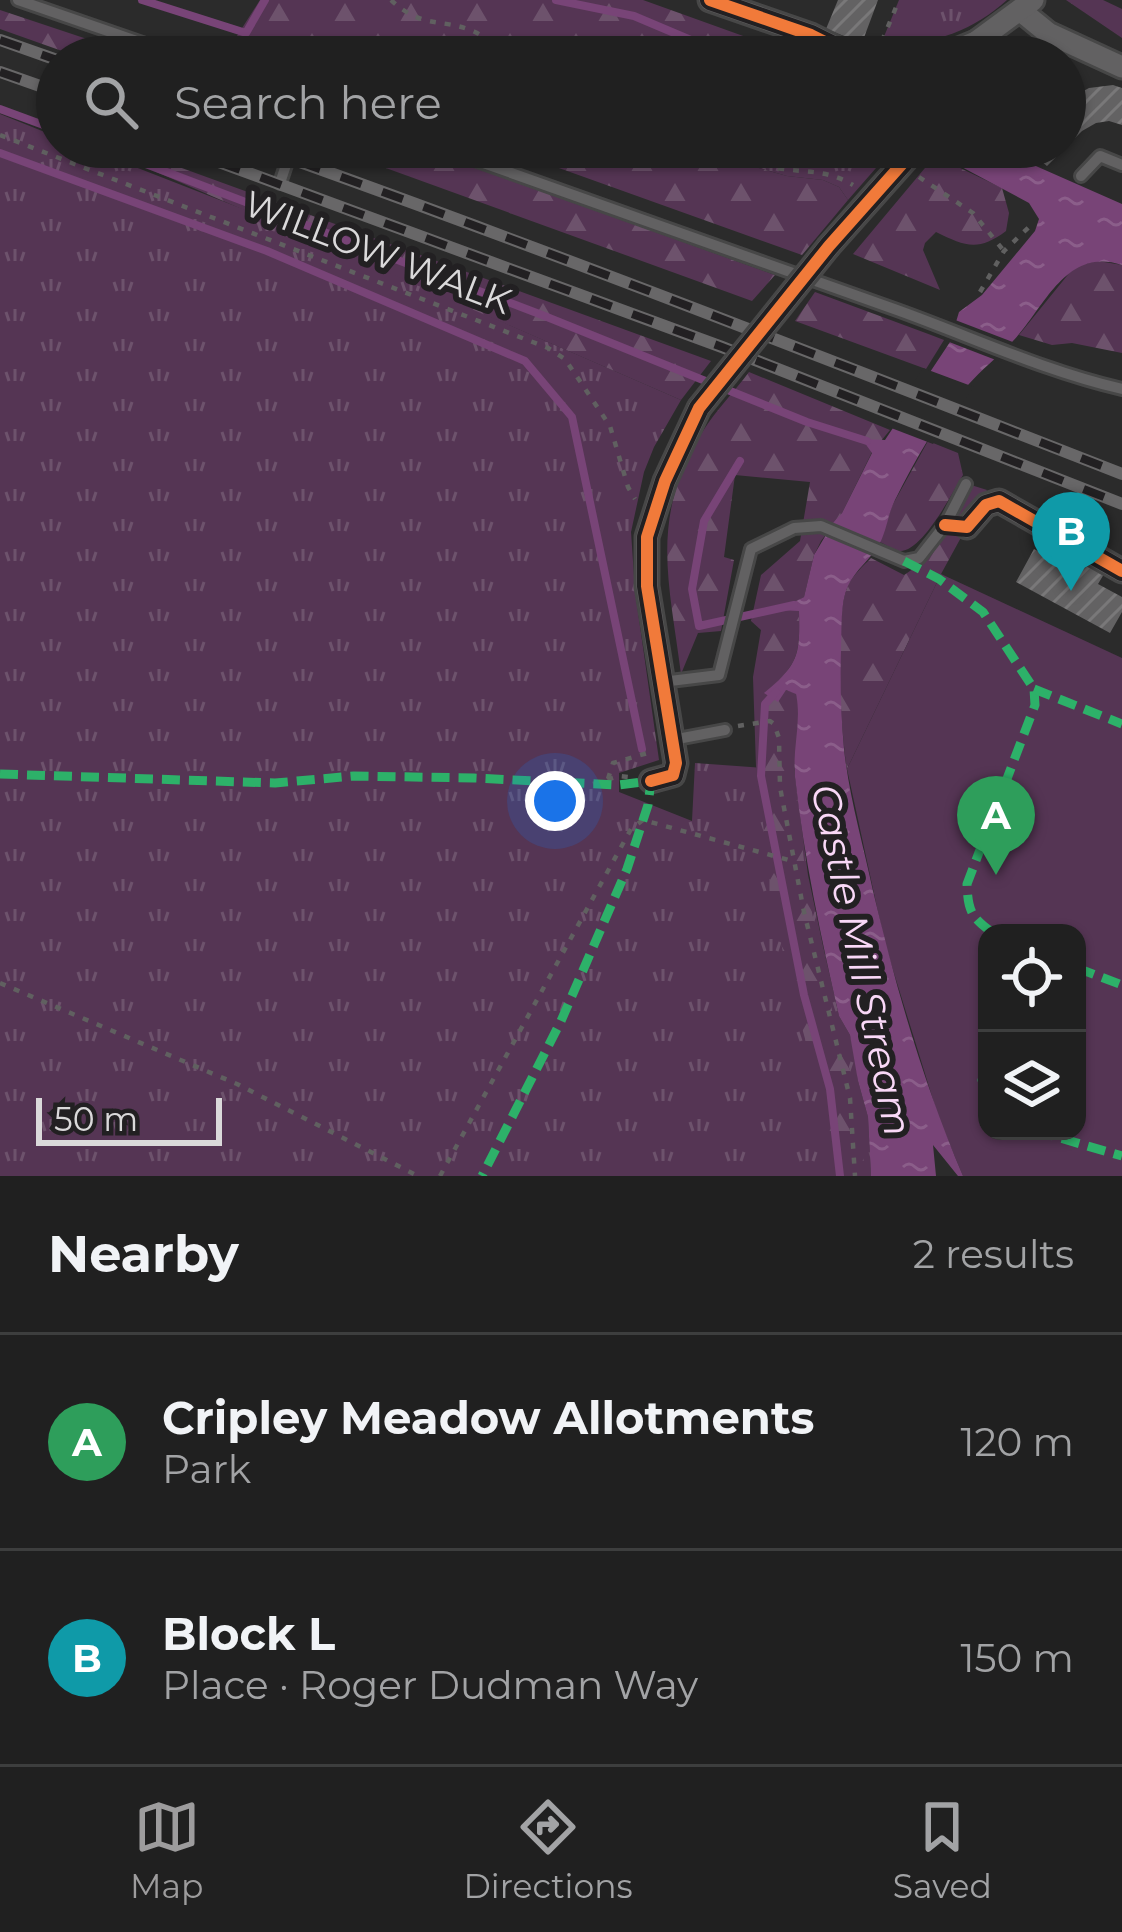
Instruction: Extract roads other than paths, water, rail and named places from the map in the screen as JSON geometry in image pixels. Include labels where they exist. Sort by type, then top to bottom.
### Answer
[{"type":"street","points":[[710,0],[813,36]]},
{"type":"street","points":[[993,36],[1027,6],[1055,36]]},
{"type":"street","points":[[1086,50],[1122,67]]},
{"type":"street","points":[[651,781],[673,775],[676,763],[647,586],[647,537],[665,481],[699,408],[829,246],[899,168]]},
{"type":"street","points":[[968,527],[986,505],[999,501],[1122,571]]},
{"type":"lane","points":[[19,0],[123,36]]},
{"type":"lane","points":[[1081,176],[1100,156],[1122,165]]},
{"type":"lane","points":[[280,183],[285,168]]},
{"type":"lane","points":[[497,168],[1028,360],[1122,388]]},
{"type":"lane","points":[[662,682],[718,675],[751,549],[794,528],[820,526],[904,561],[919,558],[945,525],[965,484]]},
{"type":"lane","points":[[672,740],[725,730]]},
{"type":"water","name":"Castle Mill Stream","points":[[963,168],[1041,168],[1122,204],[1122,265],[1103,261],[1071,272],[1013,341],[968,385],[919,455],[880,543],[845,593],[841,699],[853,802],[901,1000],[963,1176],[933,1145],[936,1176],[871,1176],[868,1117],[850,1035],[839,1016],[803,837],[794,767],[796,694],[786,690],[778,702],[764,693],[795,658],[799,611],[779,610],[804,597],[814,555],[872,453],[862,439],[885,440],[950,342],[959,312],[982,295],[1035,231],[1039,219],[1029,203]]},
{"type":"waterway","points":[[142,0],[246,33],[265,0]]},
{"type":"waterway","points":[[556,0],[634,16],[681,36]]},
{"type":"waterway","points":[[0,109],[36,122]]},
{"type":"waterway","points":[[0,153],[36,166]]},
{"type":"waterway","points":[[41,168],[267,251],[525,361],[572,417],[642,749]]},
{"type":"waterway","points":[[156,168],[807,422],[867,441]]},
{"type":"waterway","points":[[740,461],[704,521],[692,589],[699,626],[794,605]]},
{"type":"waterway","points":[[776,692],[765,704],[761,776],[804,995],[830,1089],[840,1176]]},
{"type":"railway","points":[[0,40],[36,53]]},
{"type":"railway","points":[[0,72],[36,85]]},
{"type":"railway","points":[[235,168],[722,347],[1122,504]]},
{"type":"railway","points":[[315,168],[1122,474]]},
{"type":"place","name":"Block L","points":[[1071,591]]},
{"type":"place","name":"Cripley Meadow Allotments","points":[[996,875]]}]
